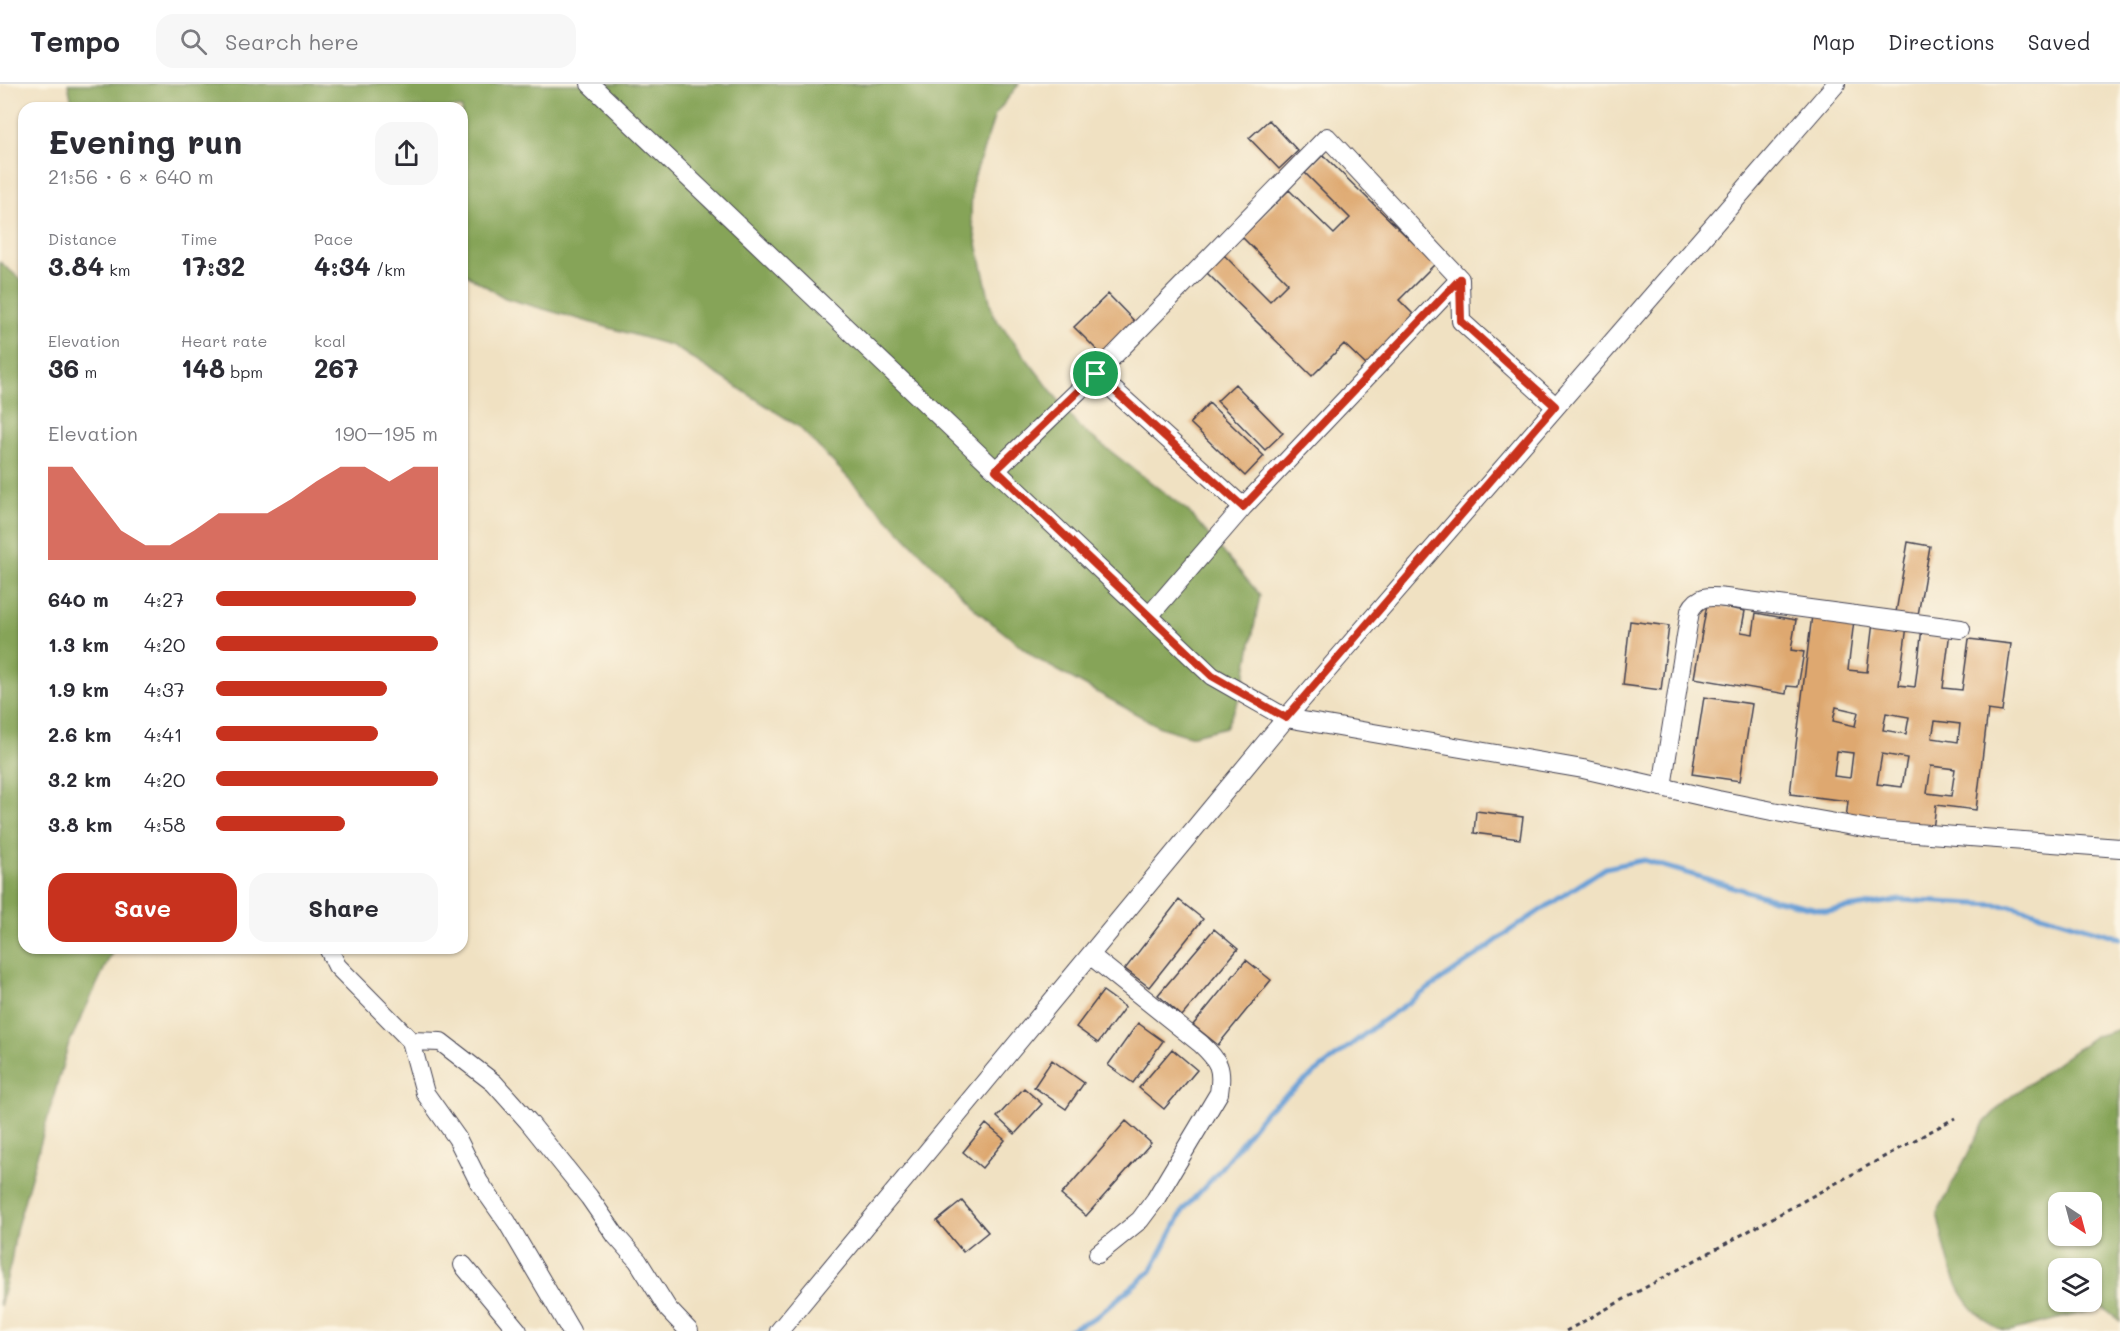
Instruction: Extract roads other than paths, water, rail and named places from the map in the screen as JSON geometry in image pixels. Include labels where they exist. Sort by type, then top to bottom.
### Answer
[{"type":"street","points":[[590,84],[1212,676],[1286,718],[1583,769],[1718,800],[1875,830],[2120,848]]},
{"type":"street","points":[[779,1331],[1286,718],[1836,84]]},
{"type":"street","points":[[996,470],[1096,374],[1327,138],[1460,279],[1461,321]]},
{"type":"street","points":[[1149,616],[1243,507],[1460,279]]},
{"type":"street","points":[[1428,313],[1461,321],[1555,406]]},
{"type":"street","points":[[1096,374],[1243,507]]},
{"type":"street","points":[[1662,787],[1690,611],[1700,599],[1708,596],[1961,628]]},
{"type":"street","points":[[331,954],[337,966],[411,1041],[425,1093],[457,1138],[479,1182],[507,1222],[571,1331]]},
{"type":"street","points":[[1090,955],[1201,1044],[1215,1058],[1222,1074],[1219,1093],[1155,1200],[1140,1220],[1098,1254]]},
{"type":"street","points":[[411,1041],[441,1042],[494,1083],[590,1197],[616,1236],[638,1261],[668,1309],[689,1331]]},
{"type":"street","points":[[463,1265],[518,1331]]},
{"type":"waterway","points":[[1067,1331],[1096,1317],[1151,1271],[1184,1209],[1213,1178],[1266,1111],[1379,1023],[1512,929],[1605,868],[1644,860],[1773,899],[1827,911],[1900,900],[2014,906],[2120,938]]}]
